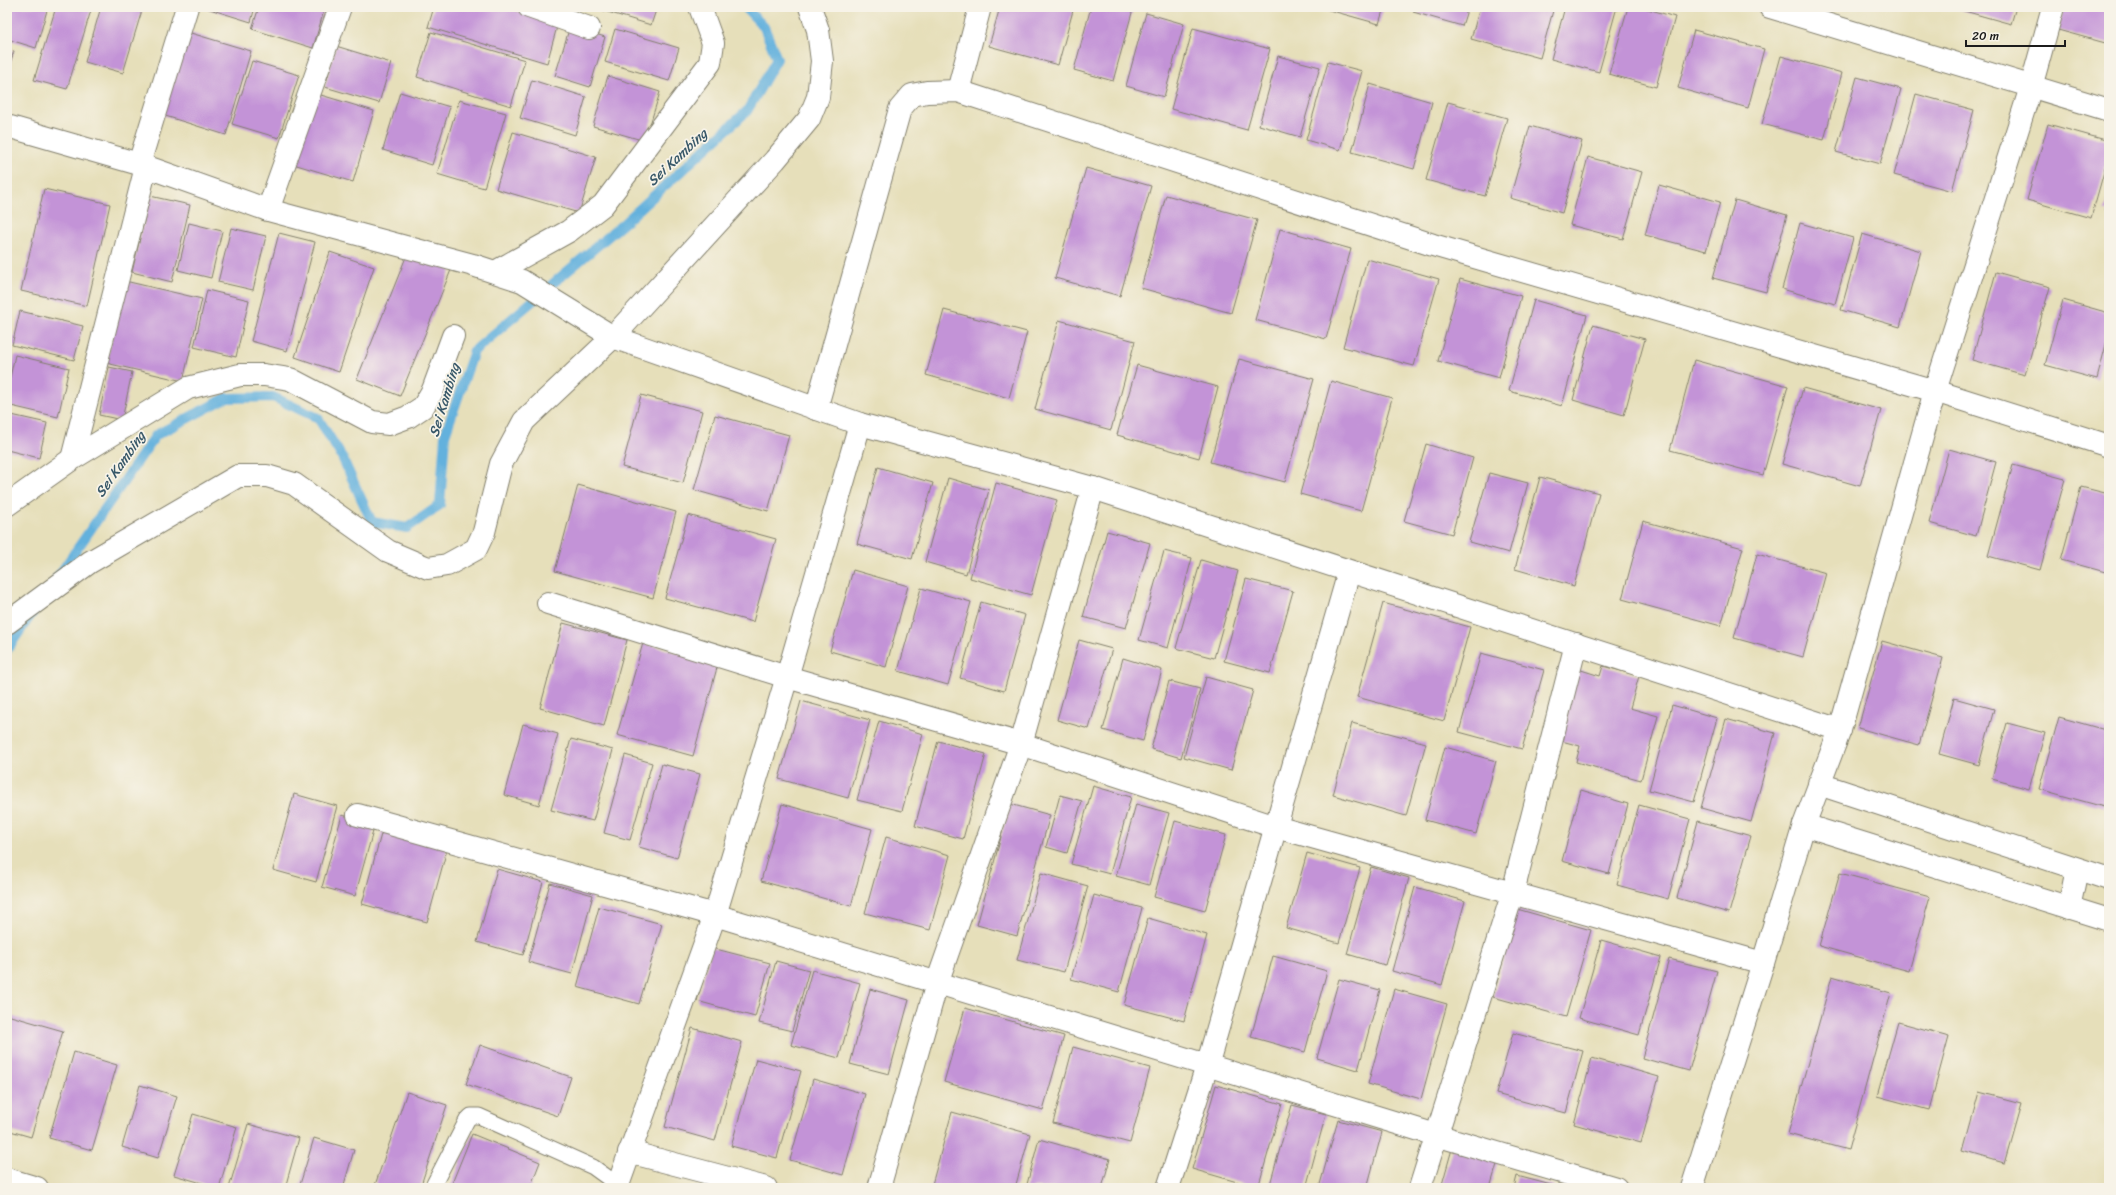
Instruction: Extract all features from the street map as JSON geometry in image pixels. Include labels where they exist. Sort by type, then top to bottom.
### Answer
[{"type":"street","points":[[72,459],[142,165],[188,7]]},
{"type":"street","points":[[268,210],[340,7]]},
{"type":"street","points":[[529,7],[589,28]]},
{"type":"street","points":[[495,272],[569,231],[603,205],[710,63],[713,43],[700,7]]},
{"type":"street","points":[[7,623],[90,562],[238,476],[267,476],[294,484],[388,551],[428,568],[447,565],[476,549],[484,532],[501,464],[524,421],[613,337],[775,160],[809,119],[818,97],[822,61],[818,30],[810,7]]},
{"type":"street","points":[[958,91],[980,7]]},
{"type":"street","points":[[1770,7],[2109,110]]},
{"type":"street","points":[[1692,1188],[1764,963],[1804,825],[1840,730],[1935,391],[2031,87],[2053,7]]},
{"type":"street","points":[[816,409],[900,109],[912,95],[927,92],[958,91],[1433,245],[1935,391],[2109,446]]},
{"type":"street","points":[[7,126],[142,165],[268,210],[495,272],[522,281],[613,337],[860,424],[1093,488],[1840,730]]},
{"type":"street","points":[[7,505],[72,459],[188,388],[240,375],[264,375],[290,379],[372,422],[389,424],[408,417],[423,407],[438,377],[453,336]]},
{"type":"street","points":[[618,1187],[629,1152],[715,915],[787,677],[860,424]]},
{"type":"street","points":[[879,1188],[937,983],[1021,744],[1093,488]]},
{"type":"street","points":[[1168,1188],[1207,1066],[1349,572]]},
{"type":"street","points":[[548,603],[787,677],[1021,744],[1276,827],[1764,963]]},
{"type":"street","points":[[1420,1188],[1513,892],[1576,644]]},
{"type":"street","points":[[1819,784],[2077,869],[2109,878]]},
{"type":"street","points":[[358,815],[715,915],[1207,1066],[1616,1188]]},
{"type":"street","points":[[1804,825],[2109,920]]},
{"type":"street","points":[[2069,908],[2077,869]]},
{"type":"street","points":[[629,1152],[766,1188]]},
{"type":"street","points":[[7,1179],[37,1188]]},
{"type":"lane","points":[[432,1188],[467,1120],[471,1116],[479,1116],[594,1167],[618,1187]]},
{"type":"building","points":[[11,7],[48,7],[36,48],[7,39],[7,20]]},
{"type":"building","points":[[56,7],[92,7],[67,89],[34,80]]},
{"type":"building","points":[[101,7],[143,7],[123,73],[85,62]]},
{"type":"building","points":[[203,7],[255,7],[251,22]]},
{"type":"building","points":[[259,7],[325,7],[313,48],[252,29]]},
{"type":"building","points":[[434,7],[503,7],[558,23],[547,63],[428,27]]},
{"type":"building","points":[[591,7],[657,7],[651,25]]},
{"type":"building","points":[[1000,7],[1074,7],[1058,65],[989,46]]},
{"type":"building","points":[[1091,7],[1127,7],[1133,9],[1113,81],[1074,70]]},
{"type":"building","points":[[1318,7],[1384,7],[1379,24]]},
{"type":"building","points":[[1415,7],[1468,7],[1462,26],[1413,12]]},
{"type":"building","points":[[1480,7],[1554,7],[1540,58],[1471,39]]},
{"type":"building","points":[[1565,7],[1617,7],[1599,72],[1551,59]]},
{"type":"building","points":[[1628,7],[1641,7],[1675,17],[1656,87],[1609,74]]},
{"type":"building","points":[[1950,7],[2016,7],[2011,24]]},
{"type":"building","points":[[2064,7],[2109,7],[2109,44],[2058,30]]},
{"type":"building","points":[[1146,13],[1184,24],[1164,97],[1126,86]]},
{"type":"building","points":[[570,26],[605,37],[590,87],[555,76]]},
{"type":"building","points":[[1193,28],[1270,49],[1247,130],[1171,109]]},
{"type":"building","points":[[615,29],[679,48],[669,81],[605,62]]},
{"type":"building","points":[[1694,30],[1764,49],[1748,108],[1678,88]]},
{"type":"building","points":[[184,31],[251,51],[226,135],[159,114]]},
{"type":"building","points":[[431,32],[525,60],[511,106],[417,77]]},
{"type":"building","points":[[336,46],[391,63],[379,103],[325,87]]},
{"type":"building","points":[[7,49],[14,51],[7,73]]},
{"type":"building","points":[[1278,56],[1320,67],[1300,137],[1259,125]]},
{"type":"building","points":[[1781,56],[1842,73],[1824,140],[1762,124]]},
{"type":"building","points":[[252,61],[299,75],[279,138],[232,124]]},
{"type":"building","points":[[1328,62],[1362,71],[1340,150],[1306,140]]},
{"type":"building","points":[[608,76],[660,92],[645,141],[593,126]]},
{"type":"building","points":[[1857,77],[1901,89],[1880,164],[1836,152]]},
{"type":"building","points":[[532,80],[586,97],[575,135],[520,118]]},
{"type":"building","points":[[1370,84],[1432,102],[1414,169],[1352,152]]},
{"type":"building","points":[[311,92],[374,111],[353,182],[290,163]]},
{"type":"building","points":[[400,92],[450,107],[432,165],[383,150]]},
{"type":"building","points":[[1916,94],[1974,110],[1952,191],[1894,175]]},
{"type":"building","points":[[459,100],[506,113],[484,188],[437,174]]},
{"type":"building","points":[[1448,102],[1507,118],[1485,196],[1426,180]]},
{"type":"building","points":[[2048,124],[2109,141],[2109,154],[2091,218],[2027,200]]},
{"type":"building","points":[[1530,126],[1582,141],[1562,213],[1510,198]]},
{"type":"building","points":[[513,132],[596,157],[579,213],[496,189]]},
{"type":"building","points":[[1588,157],[1642,172],[1623,239],[1570,225]]},
{"type":"building","points":[[1086,168],[1151,186],[1120,296],[1055,278]]},
{"type":"building","points":[[1659,185],[1720,202],[1706,251],[1645,235]]},
{"type":"building","points":[[44,189],[110,204],[87,306],[21,291]]},
{"type":"building","points":[[2109,193],[2109,211],[2104,210]]},
{"type":"building","points":[[1166,195],[1257,220],[1231,313],[1141,288]]},
{"type":"building","points":[[150,196],[190,205],[172,282],[132,272]]},
{"type":"building","points":[[1735,200],[1787,215],[1766,292],[1713,278]]},
{"type":"building","points":[[189,223],[222,231],[211,278],[178,270]]},
{"type":"building","points":[[1800,223],[1853,238],[1835,304],[1782,289]]},
{"type":"building","points":[[231,228],[266,236],[253,290],[218,282]]},
{"type":"building","points":[[1280,229],[1351,249],[1326,339],[1255,320]]},
{"type":"building","points":[[279,233],[315,242],[287,351],[251,341]]},
{"type":"building","points":[[1862,234],[1921,251],[1900,327],[1841,310]]},
{"type":"building","points":[[330,252],[374,267],[339,372],[295,357]]},
{"type":"building","points":[[408,252],[451,270],[400,396],[357,379]]},
{"type":"building","points":[[1367,259],[1439,279],[1414,366],[1343,347]]},
{"type":"building","points":[[1996,272],[2050,287],[2025,375],[1972,360]]},
{"type":"building","points":[[1460,279],[1521,296],[1499,378],[1438,361]]},
{"type":"building","points":[[125,281],[202,299],[183,381],[106,363]]},
{"type":"building","points":[[207,290],[249,300],[236,357],[194,347]]},
{"type":"building","points":[[1534,300],[1587,315],[1562,406],[1509,391]]},
{"type":"building","points":[[2063,300],[2109,313],[2109,333],[2097,379],[2045,365]]},
{"type":"building","points":[[944,310],[1027,332],[1009,398],[926,375]]},
{"type":"building","points":[[20,311],[83,326],[74,360],[12,345]]},
{"type":"building","points":[[1059,320],[1135,341],[1111,430],[1035,409]]},
{"type":"building","points":[[1593,325],[1645,339],[1624,415],[1573,400]]},
{"type":"building","points":[[15,355],[69,368],[58,417],[7,405],[7,391]]},
{"type":"building","points":[[1239,359],[1314,379],[1285,482],[1210,462]]},
{"type":"building","points":[[1694,360],[1788,386],[1763,475],[1670,450]]},
{"type":"building","points":[[1137,365],[1218,387],[1199,458],[1117,435]]},
{"type":"building","points":[[109,367],[132,372],[122,420],[99,415]]},
{"type":"building","points":[[1331,381],[1392,398],[1361,511],[1300,494]]},
{"type":"building","points":[[1803,388],[1881,410],[1860,486],[1782,464]]},
{"type":"building","points":[[641,395],[702,411],[683,483],[622,467]]},
{"type":"building","points":[[7,414],[47,423],[39,458],[7,450]]},
{"type":"building","points":[[715,415],[789,435],[768,511],[694,490]]},
{"type":"building","points":[[1426,444],[1473,458],[1452,534],[1404,521]]},
{"type":"building","points":[[1949,449],[1996,462],[1976,536],[1929,523]]},
{"type":"building","points":[[2013,465],[2065,479],[2040,570],[1988,556]]},
{"type":"building","points":[[878,467],[933,483],[912,559],[857,544]]},
{"type":"building","points":[[1489,473],[1528,483],[1509,553],[1469,542]]},
{"type":"building","points":[[1540,477],[1599,493],[1574,586],[1515,569]]},
{"type":"building","points":[[948,478],[989,490],[966,574],[925,562]]},
{"type":"building","points":[[996,483],[1057,500],[1031,595],[970,578]]},
{"type":"building","points":[[578,485],[676,512],[653,598],[555,571]]},
{"type":"building","points":[[2081,487],[2109,494],[2109,573],[2061,560]]},
{"type":"building","points":[[688,515],[776,539],[753,622],[665,598]]},
{"type":"building","points":[[1643,521],[1743,548],[1721,626],[1622,599]]},
{"type":"building","points":[[1107,531],[1150,543],[1126,628],[1083,617]]},
{"type":"building","points":[[1164,551],[1192,558],[1168,648],[1139,640]]},
{"type":"building","points":[[1757,554],[1826,573],[1803,657],[1734,638]]},
{"type":"building","points":[[1201,560],[1238,571],[1214,658],[1176,648]]},
{"type":"building","points":[[853,570],[908,586],[886,667],[830,651]]},
{"type":"building","points":[[1246,579],[1293,591],[1270,673],[1224,661]]},
{"type":"building","points":[[921,588],[971,602],[948,685],[898,671]]},
{"type":"building","points":[[981,602],[1025,615],[1004,691],[960,678]]},
{"type":"building","points":[[1383,603],[1470,627],[1444,721],[1357,697]]},
{"type":"building","points":[[563,623],[627,640],[604,726],[540,708]]},
{"type":"building","points":[[1079,640],[1112,649],[1089,729],[1057,720]]},
{"type":"building","points":[[1882,641],[1943,658],[1919,745],[1858,728]]},
{"type":"building","points":[[643,643],[718,664],[693,756],[617,735]]},
{"type":"building","points":[[1481,653],[1544,670],[1522,749],[1459,732]]},
{"type":"building","points":[[1123,658],[1162,670],[1143,741],[1103,730]]},
{"type":"building","points":[[1603,666],[1639,676],[1630,708],[1658,716],[1641,780],[1576,762],[1580,746],[1558,740],[1578,669],[1600,676]]},
{"type":"building","points":[[1206,677],[1253,690],[1231,770],[1184,757]]},
{"type":"building","points":[[1169,681],[1200,689],[1181,758],[1151,749]]},
{"type":"building","points":[[1954,698],[1994,709],[1979,765],[1939,754]]},
{"type":"building","points":[[801,701],[870,720],[848,798],[779,779]]},
{"type":"building","points":[[1672,705],[1717,718],[1694,802],[1649,790]]},
{"type":"building","points":[[2059,717],[2109,731],[2109,789],[2104,807],[2039,789]]},
{"type":"building","points":[[1726,719],[1775,733],[1751,822],[1701,808]]},
{"type":"building","points":[[879,721],[923,734],[902,811],[857,800]]},
{"type":"building","points":[[1352,723],[1426,743],[1406,816],[1333,795]]},
{"type":"building","points":[[2007,723],[2045,733],[2029,789],[1992,779]]},
{"type":"building","points":[[523,724],[558,734],[539,805],[504,795]]},
{"type":"building","points":[[571,739],[613,750],[593,821],[551,810]]},
{"type":"building","points":[[938,741],[986,754],[963,839],[915,826]]},
{"type":"building","points":[[1445,747],[1496,761],[1476,834],[1425,820]]},
{"type":"building","points":[[625,755],[652,763],[630,840],[604,833]]},
{"type":"building","points":[[662,764],[700,774],[677,858],[639,847]]},
{"type":"building","points":[[1093,786],[1131,797],[1110,874],[1071,864]]},
{"type":"building","points":[[1581,790],[1628,804],[1609,874],[1562,861]]},
{"type":"building","points":[[294,794],[337,806],[316,882],[273,870]]},
{"type":"building","points":[[1060,795],[1082,801],[1067,853],[1046,847]]},
{"type":"building","points":[[782,804],[872,829],[851,906],[761,881]]},
{"type":"building","points":[[1010,804],[1050,815],[1017,936],[977,925]]},
{"type":"building","points":[[1136,804],[1169,813],[1149,885],[1116,876]]},
{"type":"building","points":[[1639,805],[1690,819],[1668,899],[1617,885]]},
{"type":"building","points":[[342,815],[375,824],[355,896],[322,887]]},
{"type":"building","points":[[1175,821],[1226,835],[1205,911],[1154,897]]},
{"type":"building","points":[[1698,821],[1751,836],[1729,913],[1677,898]]},
{"type":"building","points":[[383,827],[448,846],[427,922],[362,904]]},
{"type":"building","points":[[886,837],[950,855],[930,930],[865,913]]},
{"type":"building","points":[[1307,853],[1360,868],[1339,943],[1286,928]]},
{"type":"building","points":[[1371,867],[1409,878],[1385,965],[1347,954]]},
{"type":"building","points":[[497,869],[543,882],[523,955],[477,942]]},
{"type":"building","points":[[1041,873],[1088,886],[1064,972],[1017,960]]},
{"type":"building","points":[[1840,873],[1930,897],[1909,971],[1819,946]]},
{"type":"building","points":[[550,883],[593,895],[572,974],[528,962]]},
{"type":"building","points":[[1415,887],[1465,901],[1442,985],[1392,971]]},
{"type":"building","points":[[1094,895],[1142,908],[1119,992],[1071,979]]},
{"type":"building","points":[[599,907],[662,924],[639,1004],[577,987]]},
{"type":"building","points":[[1517,909],[1591,930],[1566,1017],[1493,997]]},
{"type":"building","points":[[1148,918],[1207,935],[1184,1021],[1124,1005]]},
{"type":"building","points":[[1601,940],[1661,957],[1639,1035],[1579,1018]]},
{"type":"building","points":[[712,948],[770,963],[755,1017],[697,1001]]},
{"type":"building","points":[[1273,956],[1327,971],[1305,1052],[1251,1037]]},
{"type":"building","points":[[1669,959],[1717,971],[1689,1071],[1642,1058]]},
{"type":"building","points":[[776,961],[809,970],[792,1031],[759,1023]]},
{"type":"building","points":[[812,970],[860,983],[839,1058],[791,1045]]},
{"type":"building","points":[[1832,976],[1891,993],[1848,1150],[1788,1134]]},
{"type":"building","points":[[1339,979],[1380,990],[1358,1070],[1317,1058]]},
{"type":"building","points":[[870,989],[909,1000],[889,1074],[850,1064]]},
{"type":"building","points":[[1394,989],[1447,1004],[1421,1099],[1368,1084]]},
{"type":"building","points":[[965,1008],[1064,1036],[1043,1110],[944,1082]]},
{"type":"building","points":[[7,1015],[63,1031],[31,1137],[7,1130]]},
{"type":"building","points":[[1898,1022],[1949,1036],[1929,1110],[1877,1096]]},
{"type":"building","points":[[692,1028],[742,1042],[715,1141],[665,1127]]},
{"type":"building","points":[[1513,1033],[1583,1051],[1566,1113],[1496,1094]]},
{"type":"building","points":[[480,1045],[571,1077],[558,1116],[466,1084]]},
{"type":"building","points":[[1073,1047],[1150,1068],[1130,1143],[1053,1123]]},
{"type":"building","points":[[74,1052],[117,1065],[92,1150],[49,1138]]},
{"type":"building","points":[[1592,1058],[1659,1077],[1641,1143],[1574,1124]]},
{"type":"building","points":[[756,1059],[801,1071],[777,1158],[731,1146]]},
{"type":"building","points":[[813,1079],[865,1094],[843,1175],[790,1160]]},
{"type":"building","points":[[140,1085],[177,1096],[158,1158],[122,1147]]},
{"type":"building","points":[[1216,1085],[1282,1104],[1258,1188],[1192,1169]]},
{"type":"building","points":[[407,1092],[447,1105],[420,1188],[374,1188]]},
{"type":"building","points":[[1979,1092],[2021,1103],[2004,1163],[1963,1151]]},
{"type":"building","points":[[1292,1105],[1326,1114],[1306,1188],[1269,1188]]},
{"type":"building","points":[[952,1112],[1030,1134],[1015,1188],[931,1188]]},
{"type":"building","points":[[193,1114],[237,1127],[219,1188],[174,1175]]},
{"type":"building","points":[[1338,1120],[1382,1132],[1367,1188],[1319,1188]]},
{"type":"building","points":[[248,1124],[299,1138],[285,1188],[229,1188]]},
{"type":"building","points":[[472,1134],[540,1162],[530,1188],[450,1188]]},
{"type":"building","points":[[314,1138],[354,1150],[343,1188],[299,1188]]},
{"type":"building","points":[[1039,1139],[1110,1159],[1102,1188],[1026,1188]]},
{"type":"building","points":[[1452,1149],[1498,1161],[1490,1188],[1441,1188]]},
{"type":"building","points":[[1517,1176],[1555,1186],[1555,1188],[1514,1188]]},
{"type":"waterway","name":"Sei Kambing","points":[[57,578],[156,435],[226,398],[273,397],[318,418],[342,457],[372,522],[407,528],[440,505],[445,435],[474,351],[624,223],[747,111],[777,59],[764,27],[745,7]]},
{"type":"waterway","name":"Sei Kambing","points":[[7,650],[33,612]]}]
